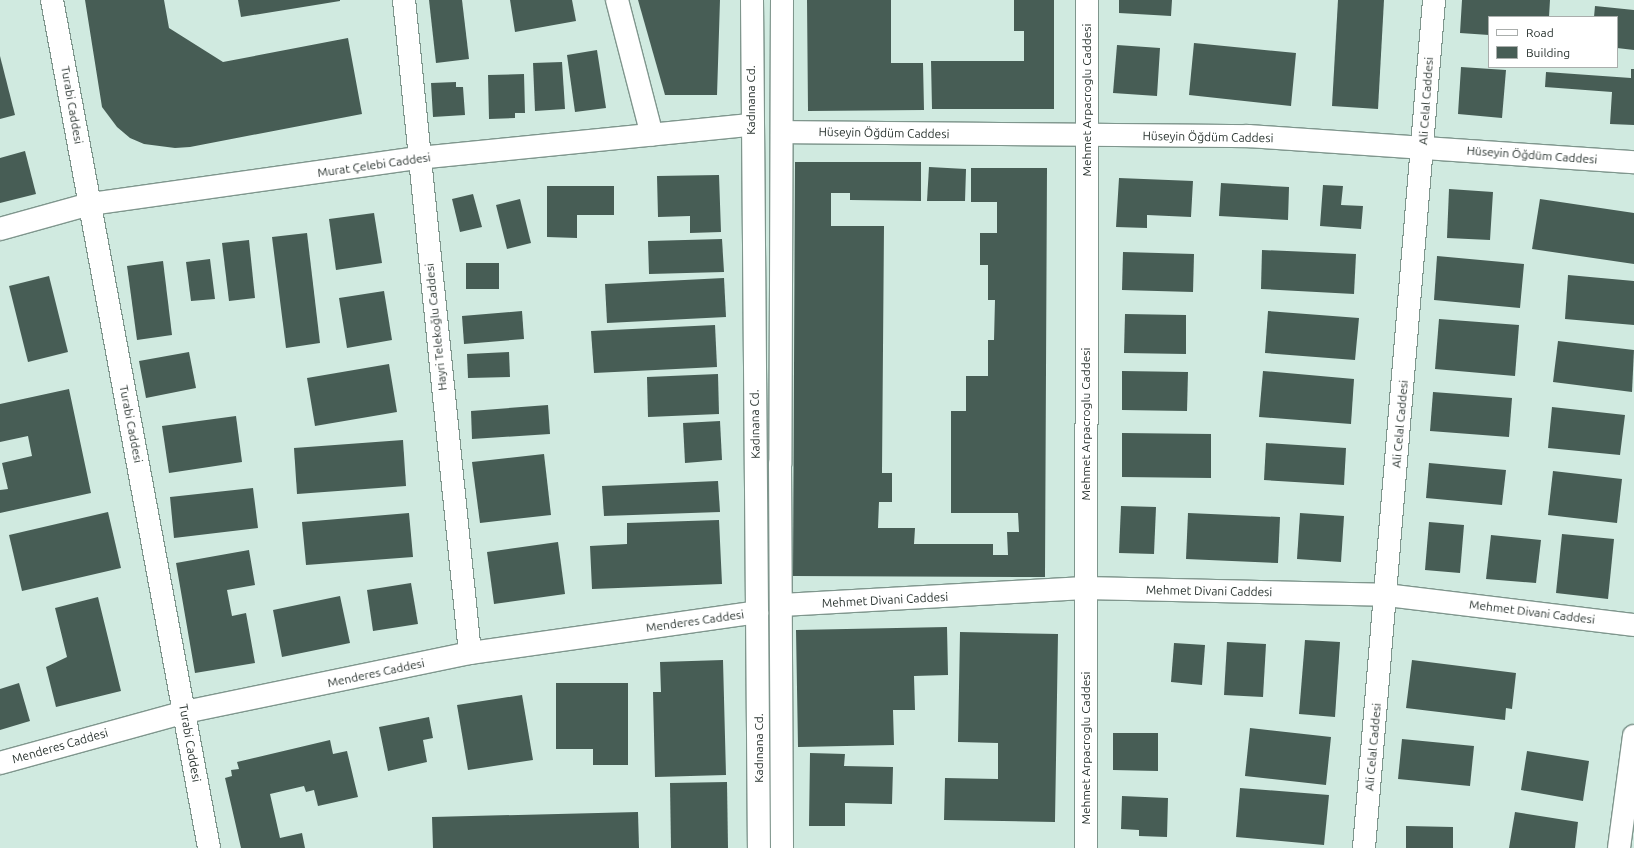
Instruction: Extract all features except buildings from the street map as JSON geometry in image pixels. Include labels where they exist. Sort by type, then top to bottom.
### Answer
[{"type":"street","name":"Turabi Caddesi","points":[[52,0],[209,848]]},
{"type":"street","name":"Hayri Telekoğlu Caddesi","points":[[404,0],[418,158],[470,653]]},
{"type":"street","points":[[617,0],[652,135]]},
{"type":"street","name":"Kadınana Cd.","points":[[752,0],[751,125],[759,848]]},
{"type":"street","name":"Kadınana Cd.","points":[[782,0],[782,848]]},
{"type":"street","name":"Mehmet Arpacroglu Caddesi","points":[[1086,848],[1085,588],[1087,0]]},
{"type":"street","name":"Ali Celal Caddesi","points":[[1364,848],[1434,0]]},
{"type":"street","name":"Murat Çelebi Caddesi","points":[[0,229],[90,204],[418,158],[751,125]]},
{"type":"street","name":"Hüseyin Öğdüm Caddesi","points":[[782,132],[1086,136],[1248,136],[1634,162]]},
{"type":"street","name":"Mehmet Divani Caddesi","points":[[782,605],[1085,588],[1386,595],[1634,625]]},
{"type":"street","name":"Menderes Caddesi","points":[[0,763],[185,712],[470,653],[757,612]]},
{"type":"street","points":[[1619,848],[1634,736]]}]
